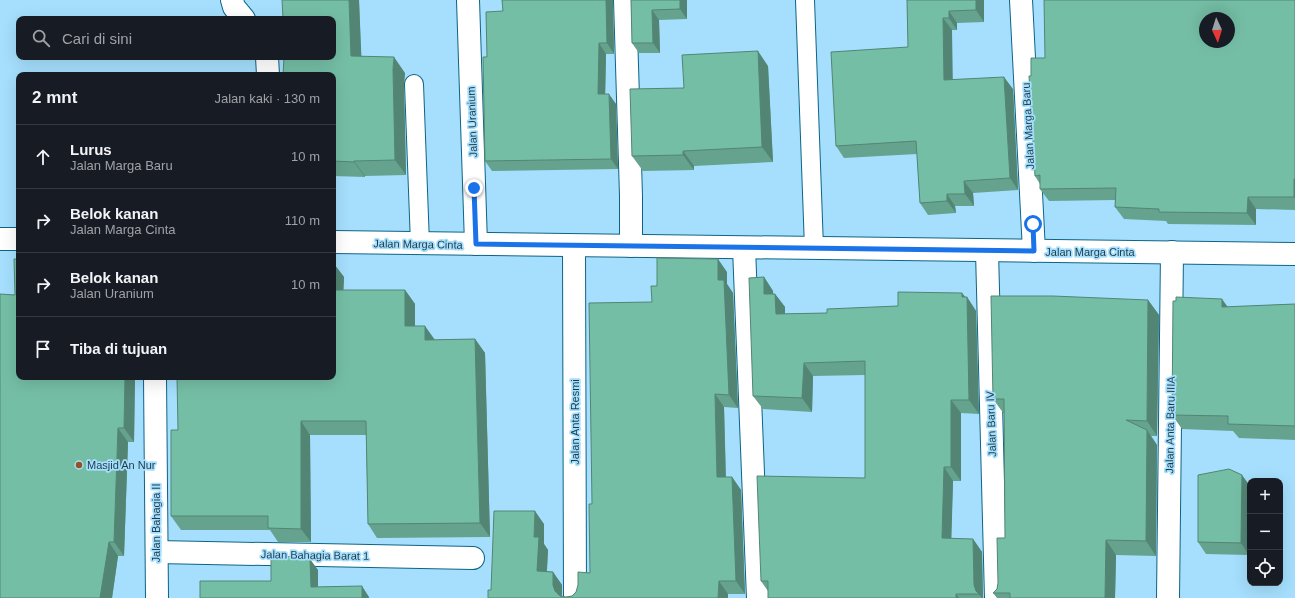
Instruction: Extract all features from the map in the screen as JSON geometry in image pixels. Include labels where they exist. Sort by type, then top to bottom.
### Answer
[{"type":"street","points":[[232,0],[234,7],[242,16]]},
{"type":"street","name":"Jalan Uranium","points":[[468,0],[476,244]]},
{"type":"street","points":[[625,0],[631,196],[631,246]]},
{"type":"street","name":"Jalan Marga Baru","points":[[1021,0],[1034,251]]},
{"type":"street","points":[[267,60],[268,72]]},
{"type":"street","points":[[0,239],[16,239]]},
{"type":"street","name":"Jalan Marga Cinta","points":[[336,242],[1295,254]]},
{"type":"street","name":"Jalan Anta Resmi","points":[[574,246],[575,598]]},
{"type":"street","points":[[744,248],[758,598]]},
{"type":"street","name":"Jalan Baru IV","points":[[987,251],[996,598]]},
{"type":"street","name":"Jalan Anta Baru IIIA","points":[[1168,598],[1172,252]]},
{"type":"street","name":"Jalan Bahagia II","points":[[155,380],[157,598]]},
{"type":"street","name":"Jalan Bahagia Barat 1","points":[[157,552],[473,558]]},
{"type":"lane","points":[[805,0],[814,248]]},
{"type":"lane","points":[[414,84],[420,244]]},
{"type":"building","points":[[282,0],[349,0],[351,56],[394,57],[395,160],[354,162],[336,161],[336,72],[283,72],[284,60],[336,60],[336,16],[283,16]]},
{"type":"building","points":[[502,0],[606,0],[607,43],[599,43],[598,94],[609,94],[611,159],[485,161],[483,57],[487,57],[486,12],[503,11]]},
{"type":"building","points":[[631,0],[680,0],[680,9],[652,10],[653,43],[632,43]]},
{"type":"building","points":[[907,0],[976,0],[976,10],[949,11],[949,18],[943,18],[944,80],[1004,77],[1010,178],[964,181],[965,194],[947,194],[947,201],[920,203],[916,141],[836,146],[831,52],[908,47]]},
{"type":"building","points":[[1044,0],[1295,0],[1294,197],[1248,197],[1247,213],[1159,212],[1159,209],[1115,207],[1116,188],[1040,189],[1040,175],[1035,176],[1029,76],[1031,76],[1031,58],[1045,58]]},
{"type":"building","points":[[758,51],[762,147],[683,151],[683,155],[632,156],[630,89],[684,88],[682,55]]},
{"type":"building","points":[[657,258],[718,259],[718,280],[724,280],[729,395],[715,394],[717,477],[732,477],[736,581],[719,581],[718,598],[488,598],[488,590],[491,590],[494,511],[535,511],[534,537],[539,537],[537,571],[553,572],[553,585],[555,591],[560,596],[572,596],[576,592],[578,585],[578,572],[590,573],[589,504],[592,504],[589,303],[652,302],[651,286],[657,286]]},
{"type":"building","points":[[14,259],[16,259],[16,380],[125,380],[124,428],[118,428],[114,542],[109,542],[100,598],[0,598],[0,294],[15,295]]},
{"type":"building","points":[[764,277],[764,294],[775,294],[776,314],[827,313],[827,309],[898,306],[898,292],[962,293],[962,297],[967,297],[969,400],[951,400],[951,467],[944,467],[942,538],[973,539],[974,585],[979,594],[956,594],[956,598],[768,598],[768,581],[761,581],[757,476],[865,478],[865,361],[804,363],[802,398],[753,396],[749,278]]},
{"type":"building","points":[[336,290],[405,290],[405,326],[425,326],[425,340],[475,339],[480,523],[368,524],[366,421],[301,421],[301,529],[268,528],[268,516],[171,516],[171,430],[178,430],[177,380],[336,380]]},
{"type":"building","points":[[991,296],[1053,296],[1148,300],[1147,421],[1126,420],[1147,430],[1146,541],[1106,540],[1105,598],[1010,598],[1010,593],[993,593],[997,589],[998,583],[997,538],[1005,538],[1004,399],[993,399]]},
{"type":"building","points":[[1176,297],[1222,299],[1222,307],[1295,304],[1295,426],[1228,424],[1228,416],[1172,415],[1173,301],[1176,301]]},
{"type":"building","points":[[1229,469],[1242,475],[1241,543],[1198,542],[1198,475]]},
{"type":"building","points":[[271,556],[303,557],[303,559],[310,559],[311,587],[362,586],[362,598],[200,598],[200,581],[271,581]]},
{"type":"place","name":"Masjid An Nur","points":[[79,465]]},
{"type":"route","points":[[474,188],[476,244],[1034,251],[1033,224]]}]
